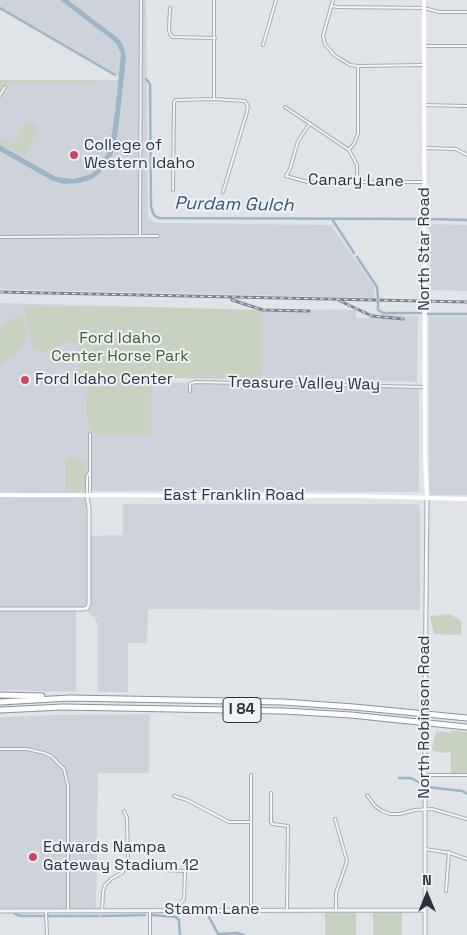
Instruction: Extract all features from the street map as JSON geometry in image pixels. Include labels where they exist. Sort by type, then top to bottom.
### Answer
[{"type":"highway","points":[[0,694],[70,698]]},
{"type":"highway","name":"I 84","points":[[0,702],[70,698],[283,702],[467,718]]},
{"type":"highway","name":"I 84","points":[[0,711],[63,707],[284,711],[369,716],[467,727]]},
{"type":"main road","name":"North Star Road","points":[[424,0],[426,498]]},
{"type":"main road","name":"East Franklin Road","points":[[0,495],[89,497],[357,496],[467,499]]},
{"type":"street","points":[[140,0],[140,236]]},
{"type":"street","points":[[214,0],[214,99]]},
{"type":"street","points":[[263,46],[276,0]]},
{"type":"street","points":[[333,0],[323,36],[325,44],[334,56],[350,65],[358,66],[424,65]]},
{"type":"street","points":[[331,6],[338,8],[424,8],[439,12],[467,12]]},
{"type":"street","points":[[170,8],[169,29],[173,37],[214,38]]},
{"type":"street","points":[[424,46],[467,46]]},
{"type":"street","points":[[349,150],[355,142],[358,133],[358,66]]},
{"type":"street","points":[[0,95],[5,87]]},
{"type":"street","points":[[173,190],[174,102],[179,98],[214,99],[245,102],[248,106],[224,192]]},
{"type":"street","points":[[424,105],[467,106]]},
{"type":"street","points":[[285,107],[349,150],[357,164],[358,182]]},
{"type":"street","name":"Canary Lane","points":[[310,123],[298,141],[290,169],[286,176],[308,182],[424,182]]},
{"type":"street","points":[[424,148],[456,150],[467,155]]},
{"type":"street","points":[[0,237],[158,236]]},
{"type":"street","name":"Treasure Valley Way","points":[[190,390],[190,384],[195,382],[425,387]]},
{"type":"street","points":[[0,609],[87,608],[89,604],[89,497],[87,477],[89,473],[90,434]]},
{"type":"street","name":"North Robinson Road","points":[[425,935],[426,498]]},
{"type":"street","points":[[0,749],[27,749],[44,752],[64,769],[68,786],[68,911]]},
{"type":"street","points":[[250,910],[251,774]]},
{"type":"street","points":[[426,775],[467,775]]},
{"type":"street","points":[[271,793],[273,824],[288,826],[287,910]]},
{"type":"street","points":[[367,795],[375,806],[390,814],[400,814],[415,810],[432,810],[467,819]]},
{"type":"street","points":[[174,796],[187,800],[230,822],[251,822]]},
{"type":"street","points":[[102,911],[105,886],[127,866],[126,818],[124,811]]},
{"type":"street","points":[[335,819],[347,861],[336,893],[336,910]]},
{"type":"street","points":[[425,849],[448,852],[467,860]]},
{"type":"street","points":[[446,891],[448,852]]},
{"type":"street","points":[[164,870],[185,871],[184,899],[179,905],[179,911]]},
{"type":"street","name":"Stamm Lane","points":[[0,911],[425,910]]},
{"type":"street","points":[[46,911],[46,935]]},
{"type":"street","points":[[150,911],[150,935]]},
{"type":"shaded area","name":"College of Western Idaho","points":[[0,0],[146,0],[148,218],[155,223],[331,225],[374,286],[374,298],[0,289],[0,80],[118,80],[119,77],[0,8]]},
{"type":"shaded area","points":[[429,224],[467,225],[467,291],[431,290]]},
{"type":"shaded area","points":[[0,303],[150,307],[151,382],[419,389],[419,492],[86,491],[87,536],[123,535],[123,504],[417,504],[420,507],[420,610],[148,609],[147,643],[128,643],[128,692],[98,692],[98,627],[96,620],[84,607],[76,607],[76,692],[0,690]]},
{"type":"shaded area","points":[[261,309],[356,310],[356,318],[369,318],[369,314],[418,316],[417,382],[262,379]]},
{"type":"shaded area","points":[[429,317],[467,317],[467,495],[429,495]]},
{"type":"shaded area","points":[[150,714],[149,773],[98,773],[96,908],[0,908],[0,717]]},
{"type":"green space","points":[[0,80],[94,80],[94,83],[12,83],[5,85],[0,91]]},
{"type":"green space","points":[[26,121],[39,128],[24,156],[0,144],[0,137],[14,145]]},
{"type":"green space","name":"Ford Idaho Center Horse Park","points":[[24,307],[150,307],[261,310],[262,379],[151,378],[151,435],[98,435],[93,432],[86,414],[87,385],[79,378],[78,343],[65,342],[46,353],[33,348]]},
{"type":"green space","points":[[21,317],[24,319],[26,332],[24,343],[13,357],[0,364],[0,327],[12,319]]},
{"type":"green space","points":[[66,458],[86,459],[85,491],[66,492]]},
{"type":"green space","points":[[450,614],[461,621],[461,635],[434,634],[430,616]]},
{"type":"green space","points":[[451,730],[467,732],[467,773],[451,773],[451,752],[441,753],[432,750],[436,731],[451,733]]},
{"type":"green space","points":[[325,913],[356,913],[356,935],[325,935]]},
{"type":"green space","points":[[373,913],[402,913],[402,935],[373,935]]},
{"type":"water","points":[[60,0],[68,0],[119,39],[124,47],[126,59],[118,131],[113,154],[99,174],[92,179],[79,183],[64,184],[51,180],[0,151],[0,145],[56,177],[74,179],[91,174],[96,170],[109,151],[121,54],[116,43]]},
{"type":"waterway","name":"Purdam Gulch","points":[[0,8],[115,75]]},
{"type":"waterway","name":"Purdam Gulch","points":[[146,79],[150,84],[151,206],[155,216],[159,218],[421,219]]},
{"type":"waterway","points":[[332,219],[354,253]]},
{"type":"waterway","name":"Purdam Gulch","points":[[428,219],[467,220]]},
{"type":"waterway","points":[[357,257],[377,287],[378,297]]},
{"type":"waterway","points":[[378,303],[378,310],[383,313],[421,313]]},
{"type":"waterway","points":[[428,314],[467,314]]},
{"type":"waterway","points":[[399,778],[411,778],[422,784]]},
{"type":"waterway","points":[[427,787],[462,791],[467,794]]},
{"type":"waterway","points":[[15,914],[21,916],[44,916]]},
{"type":"waterway","points":[[102,916],[145,915]]},
{"type":"waterway","points":[[152,915],[176,917],[179,920],[180,935]]},
{"type":"waterway","points":[[47,916],[99,916]]},
{"type":"waterway","points":[[209,917],[218,934],[236,933],[244,935]]},
{"type":"railway","points":[[0,292],[467,302]]},
{"type":"railway","points":[[232,300],[263,310],[309,311]]},
{"type":"railway","points":[[340,301],[372,316],[403,319]]},
{"type":"place","name":"College of Western Idaho","points":[[74,155]]},
{"type":"place","name":"Ford Idaho Center","points":[[25,380]]},
{"type":"place","name":"Edwards Nampa Gateway Stadium 12","points":[[33,857]]}]
